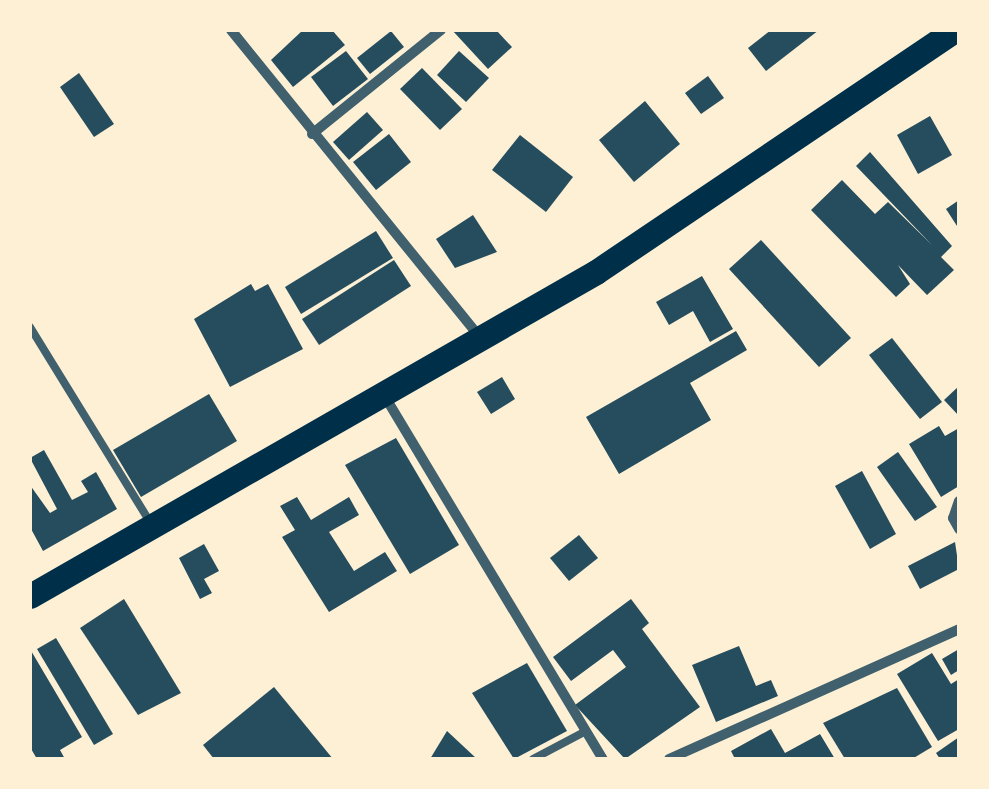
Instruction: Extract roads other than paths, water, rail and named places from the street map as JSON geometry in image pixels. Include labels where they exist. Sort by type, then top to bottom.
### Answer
[{"type":"highway","points":[[30,596],[481,340],[682,219],[949,32]]},
{"type":"street","points":[[231,30],[481,340]]},
{"type":"street","points":[[312,134],[441,30]]},
{"type":"street","points":[[383,394],[603,759]]},
{"type":"street","points":[[959,501],[954,518],[959,529]]},
{"type":"street","points":[[669,759],[959,629]]},
{"type":"lane","points":[[30,328],[152,526]]},
{"type":"lane","points":[[533,759],[586,731]]}]
